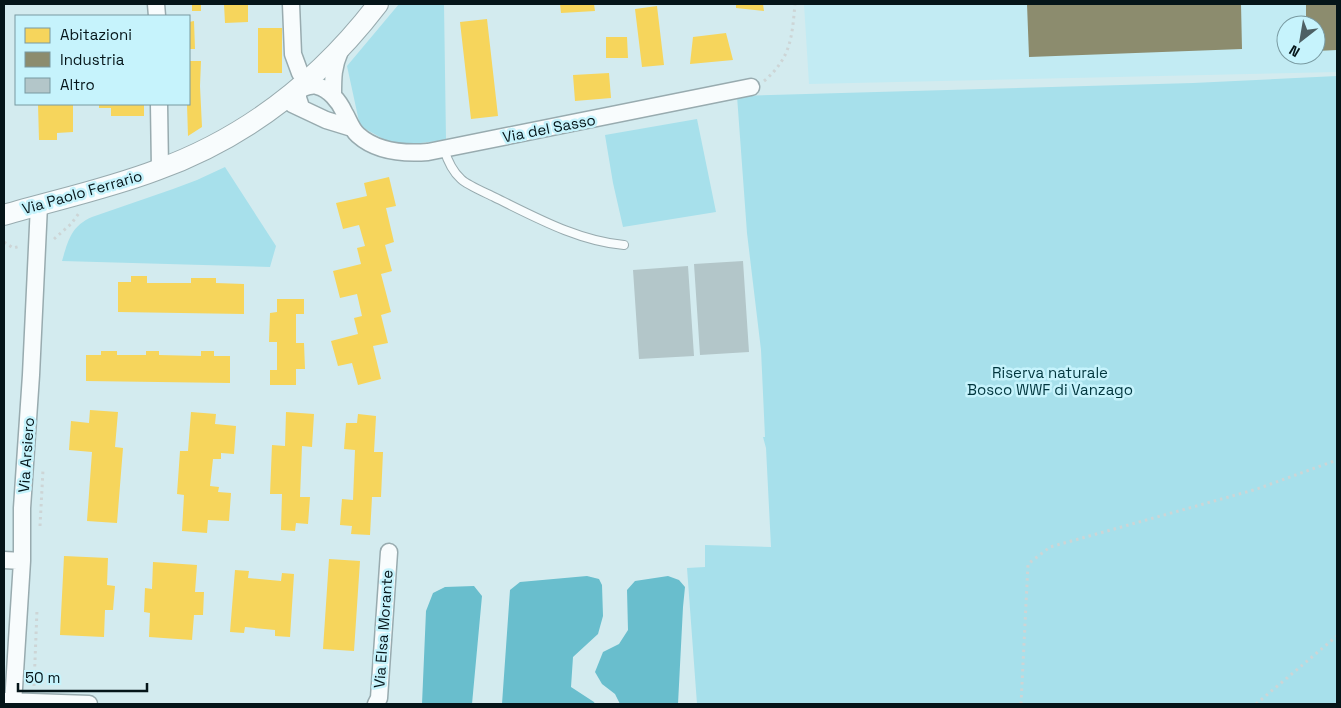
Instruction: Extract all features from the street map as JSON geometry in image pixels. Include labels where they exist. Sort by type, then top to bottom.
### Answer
[{"type":"street","points":[[291,4],[293,54],[300,73],[298,95]]},
{"type":"street","name":"Via Paolo Ferrario","points":[[4,215],[101,188],[160,169],[197,154],[224,140],[298,95],[342,48],[378,4]]},
{"type":"street","points":[[298,95],[311,86],[317,86],[333,95],[333,72],[335,62],[342,48]]},
{"type":"street","name":"Via del Sasso","points":[[333,95],[344,110],[352,128],[371,144],[391,150],[412,153],[444,149],[751,87]]},
{"type":"street","name":"Via del Sasso","points":[[298,95],[326,120],[352,128]]},
{"type":"street","name":"Via Paolo Ferrario","points":[[159,105],[160,169]]},
{"type":"street","name":"Via Arsiero","points":[[10,702],[22,561],[22,508],[31,375],[39,205]]},
{"type":"street","name":"Via Elsa Morante","points":[[376,704],[379,698],[388,552]]},
{"type":"street","points":[[4,560],[22,561]]},
{"type":"street","points":[[10,702],[89,704]]},
{"type":"lane","points":[[444,149],[447,160],[461,180],[532,216],[583,237],[609,244],[624,244]]},
{"type":"path","points":[[751,87],[762,83],[775,71],[783,60],[792,37],[795,4]]},
{"type":"path","points":[[55,247],[56,238]]},
{"type":"path","points":[[1021,704],[1028,564],[1050,546],[1257,489],[1337,460]]},
{"type":"path","points":[[40,534],[43,468]]},
{"type":"path","points":[[34,702],[38,602]]},
{"type":"path","points":[[1256,704],[1337,636]]},
{"type":"shaded area","points":[[804,4],[1337,4],[1337,72],[809,84]]},
{"type":"shaded area","points":[[587,576],[599,579],[602,585],[603,616],[598,634],[573,657],[571,687],[595,704],[502,704],[510,590],[520,582]]},
{"type":"shaded area","points":[[668,576],[679,580],[685,587],[678,704],[620,704],[615,694],[602,684],[595,672],[603,652],[619,644],[628,630],[627,590],[635,581]]},
{"type":"shaded area","points":[[474,586],[482,596],[472,704],[422,704],[426,611],[433,593],[445,587]]},
{"type":"green space","points":[[399,4],[444,4],[446,140],[404,145],[387,141],[360,126],[347,66]]},
{"type":"green space","name":"Riserva naturale Bosco WWF di Vanzago","points":[[1337,76],[1337,704],[697,704],[687,568],[705,567],[705,545],[771,547],[766,448],[763,437],[765,437],[761,350],[747,233],[737,96],[1193,83]]},
{"type":"green space","points":[[697,119],[716,212],[623,227],[605,135]]},
{"type":"green space","points":[[225,167],[276,246],[270,267],[62,261],[71,235],[85,221],[197,180]]},
{"type":"building: Abitazioni","points":[[192,4],[201,4],[201,11],[192,11]]},
{"type":"building: Abitazioni","points":[[224,4],[248,4],[248,22],[225,23]]},
{"type":"building: Abitazioni","points":[[560,4],[594,4],[595,11],[561,13]]},
{"type":"building: Abitazioni","points":[[736,4],[763,4],[764,11],[736,8]]},
{"type":"building: Abitazioni","points":[[657,6],[664,65],[642,67],[635,9]]},
{"type":"building: Abitazioni","points":[[487,19],[498,116],[471,119],[460,22]]},
{"type":"building: Abitazioni","points":[[194,21],[195,49],[190,49],[190,22]]},
{"type":"building: Abitazioni","points":[[258,28],[282,28],[282,73],[258,73]]},
{"type":"building: Abitazioni","points":[[726,33],[733,60],[690,64],[693,37]]},
{"type":"building: Abitazioni","points":[[606,37],[627,37],[628,58],[606,58]]},
{"type":"building: Abitazioni","points":[[190,61],[201,61],[202,127],[188,136],[187,105],[190,105]]},
{"type":"building: Abitazioni","points":[[609,73],[611,98],[575,101],[573,75]]},
{"type":"building: Abitazioni","points":[[38,105],[73,105],[73,132],[57,133],[57,140],[39,140]]},
{"type":"building: Abitazioni","points":[[99,105],[144,105],[144,116],[111,116],[111,108],[99,108]]},
{"type":"building: Abitazioni","points":[[389,177],[396,206],[386,208],[394,242],[385,245],[392,271],[381,274],[391,312],[381,315],[388,343],[373,346],[381,379],[358,385],[352,363],[338,366],[331,341],[358,334],[354,318],[362,316],[357,294],[340,298],[333,271],[361,264],[357,248],[365,246],[359,225],[343,229],[336,203],[367,196],[364,183]]},
{"type":"building: Abitazioni","points":[[131,276],[147,276],[147,283],[191,283],[191,278],[216,278],[216,283],[244,284],[244,314],[118,312],[118,282],[131,282]]},
{"type":"building: Abitazioni","points":[[277,299],[304,299],[304,314],[296,314],[296,343],[304,343],[305,369],[296,369],[296,385],[270,385],[270,370],[277,370],[277,342],[269,342],[270,313],[277,312]]},
{"type":"building: Abitazioni","points":[[101,351],[117,351],[117,355],[146,355],[146,351],[159,351],[159,355],[201,356],[201,351],[214,351],[214,356],[230,356],[230,383],[86,381],[86,355],[101,355]]},
{"type":"building: Abitazioni","points":[[90,410],[118,412],[115,447],[123,448],[117,523],[87,521],[92,452],[69,450],[71,421],[89,423]]},
{"type":"building: Abitazioni","points":[[191,412],[216,414],[215,424],[236,426],[234,454],[221,453],[221,459],[213,459],[210,486],[219,487],[218,492],[231,493],[229,521],[208,520],[207,533],[182,531],[184,495],[177,494],[180,451],[188,451]]},
{"type":"building: Abitazioni","points":[[286,412],[314,414],[312,447],[302,446],[300,497],[310,497],[308,524],[296,523],[295,531],[281,530],[282,494],[270,494],[272,445],[285,446]]},
{"type":"building: Abitazioni","points":[[358,414],[376,416],[374,452],[383,452],[381,497],[372,497],[370,535],[351,534],[352,526],[340,525],[342,499],[353,500],[355,450],[344,449],[346,423],[357,423]]},
{"type":"building: Abitazioni","points":[[64,556],[108,558],[107,585],[115,586],[113,610],[105,610],[104,637],[60,635]]},
{"type":"building: Abitazioni","points":[[329,559],[360,561],[354,651],[323,649]]},
{"type":"building: Abitazioni","points":[[153,562],[197,565],[195,592],[204,592],[203,615],[194,615],[192,640],[149,637],[150,613],[144,612],[145,588],[152,589]]},
{"type":"building: Abitazioni","points":[[235,570],[249,571],[248,578],[281,581],[282,573],[294,574],[290,637],[275,636],[275,630],[245,627],[244,633],[230,632]]},
{"type":"building: Industria","points":[[1027,4],[1241,4],[1242,49],[1029,57]]},
{"type":"building: Industria","points":[[1306,4],[1337,4],[1337,50],[1326,51],[1326,15],[1306,15]]},
{"type":"building: Altro","points":[[743,261],[749,352],[700,355],[694,264]]},
{"type":"building: Altro","points":[[688,266],[694,356],[639,359],[633,270]]}]
